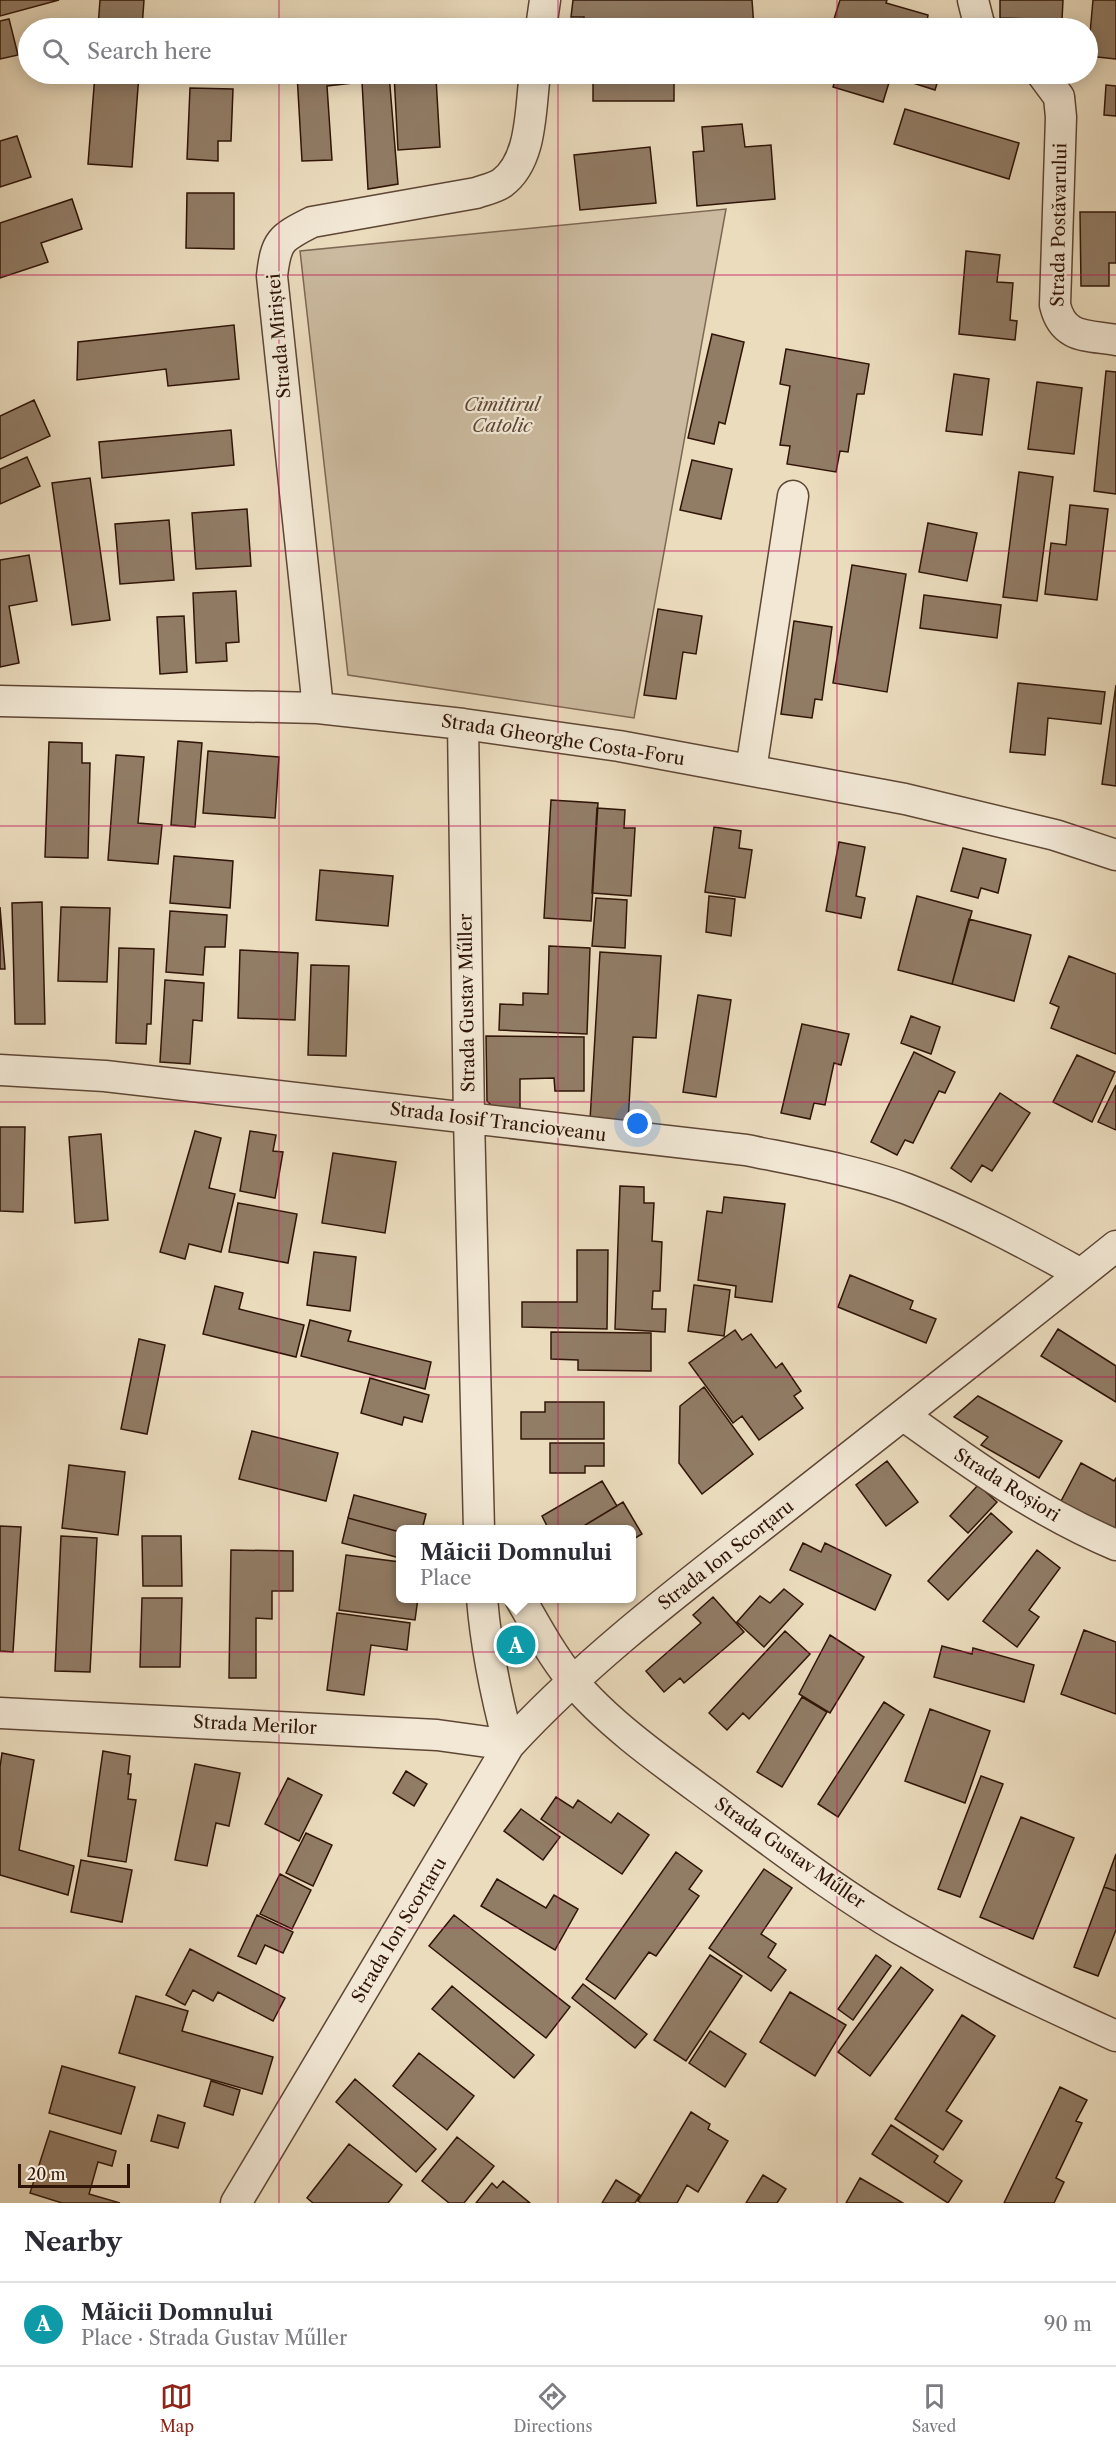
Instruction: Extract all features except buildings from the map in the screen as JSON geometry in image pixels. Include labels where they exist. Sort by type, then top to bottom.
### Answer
[{"type":"street","points":[[542,18],[545,0]]},
{"type":"street","points":[[973,0],[978,18]]},
{"type":"street","name":"Strada Miriștei","points":[[318,708],[272,276],[275,250],[289,234],[312,222],[476,193],[501,184],[515,171],[525,148],[534,84]]},
{"type":"street","name":"Strada Postăvarului","points":[[1049,84],[1059,97],[1061,117],[1055,305],[1058,318],[1065,328],[1079,334],[1116,339]]},
{"type":"street","points":[[751,770],[793,496]]},
{"type":"street","name":"Strada Gheorghe Costa-Foru","points":[[0,701],[318,708],[463,724],[619,746],[905,799],[1055,836],[1116,855]]},
{"type":"street","name":"Strada Gustav Műller","points":[[463,724],[479,1525]]},
{"type":"street","name":"Strada Iosif Trancioveanu","points":[[0,1070],[105,1076],[746,1150],[836,1168],[907,1189],[1015,1238],[1081,1274]]},
{"type":"street","name":"Strada Ion Scorțaru","points":[[236,2203],[509,1745],[573,1681],[664,1603],[1116,1246]]},
{"type":"street","name":"Strada Roșiori","points":[[903,1415],[983,1473],[1059,1518],[1116,1545]]},
{"type":"street","name":"Strada Gustav Műller","points":[[478,1498],[488,1525]]},
{"type":"street","points":[[482,1603],[492,1681],[509,1745]]},
{"type":"street","name":"Strada Gustav Műller","points":[[522,1603],[573,1681],[627,1733],[796,1861],[889,1922],[1017,1991],[1116,2036]]},
{"type":"street","name":"Strada Merilor","points":[[0,1713],[426,1734],[509,1745]]},
{"type":"green space","name":"Cimitirul Catolic","points":[[726,209],[634,718],[348,675],[300,251]]},
{"type":"place","name":"Măicii Domnului","points":[[516,1645]]}]
